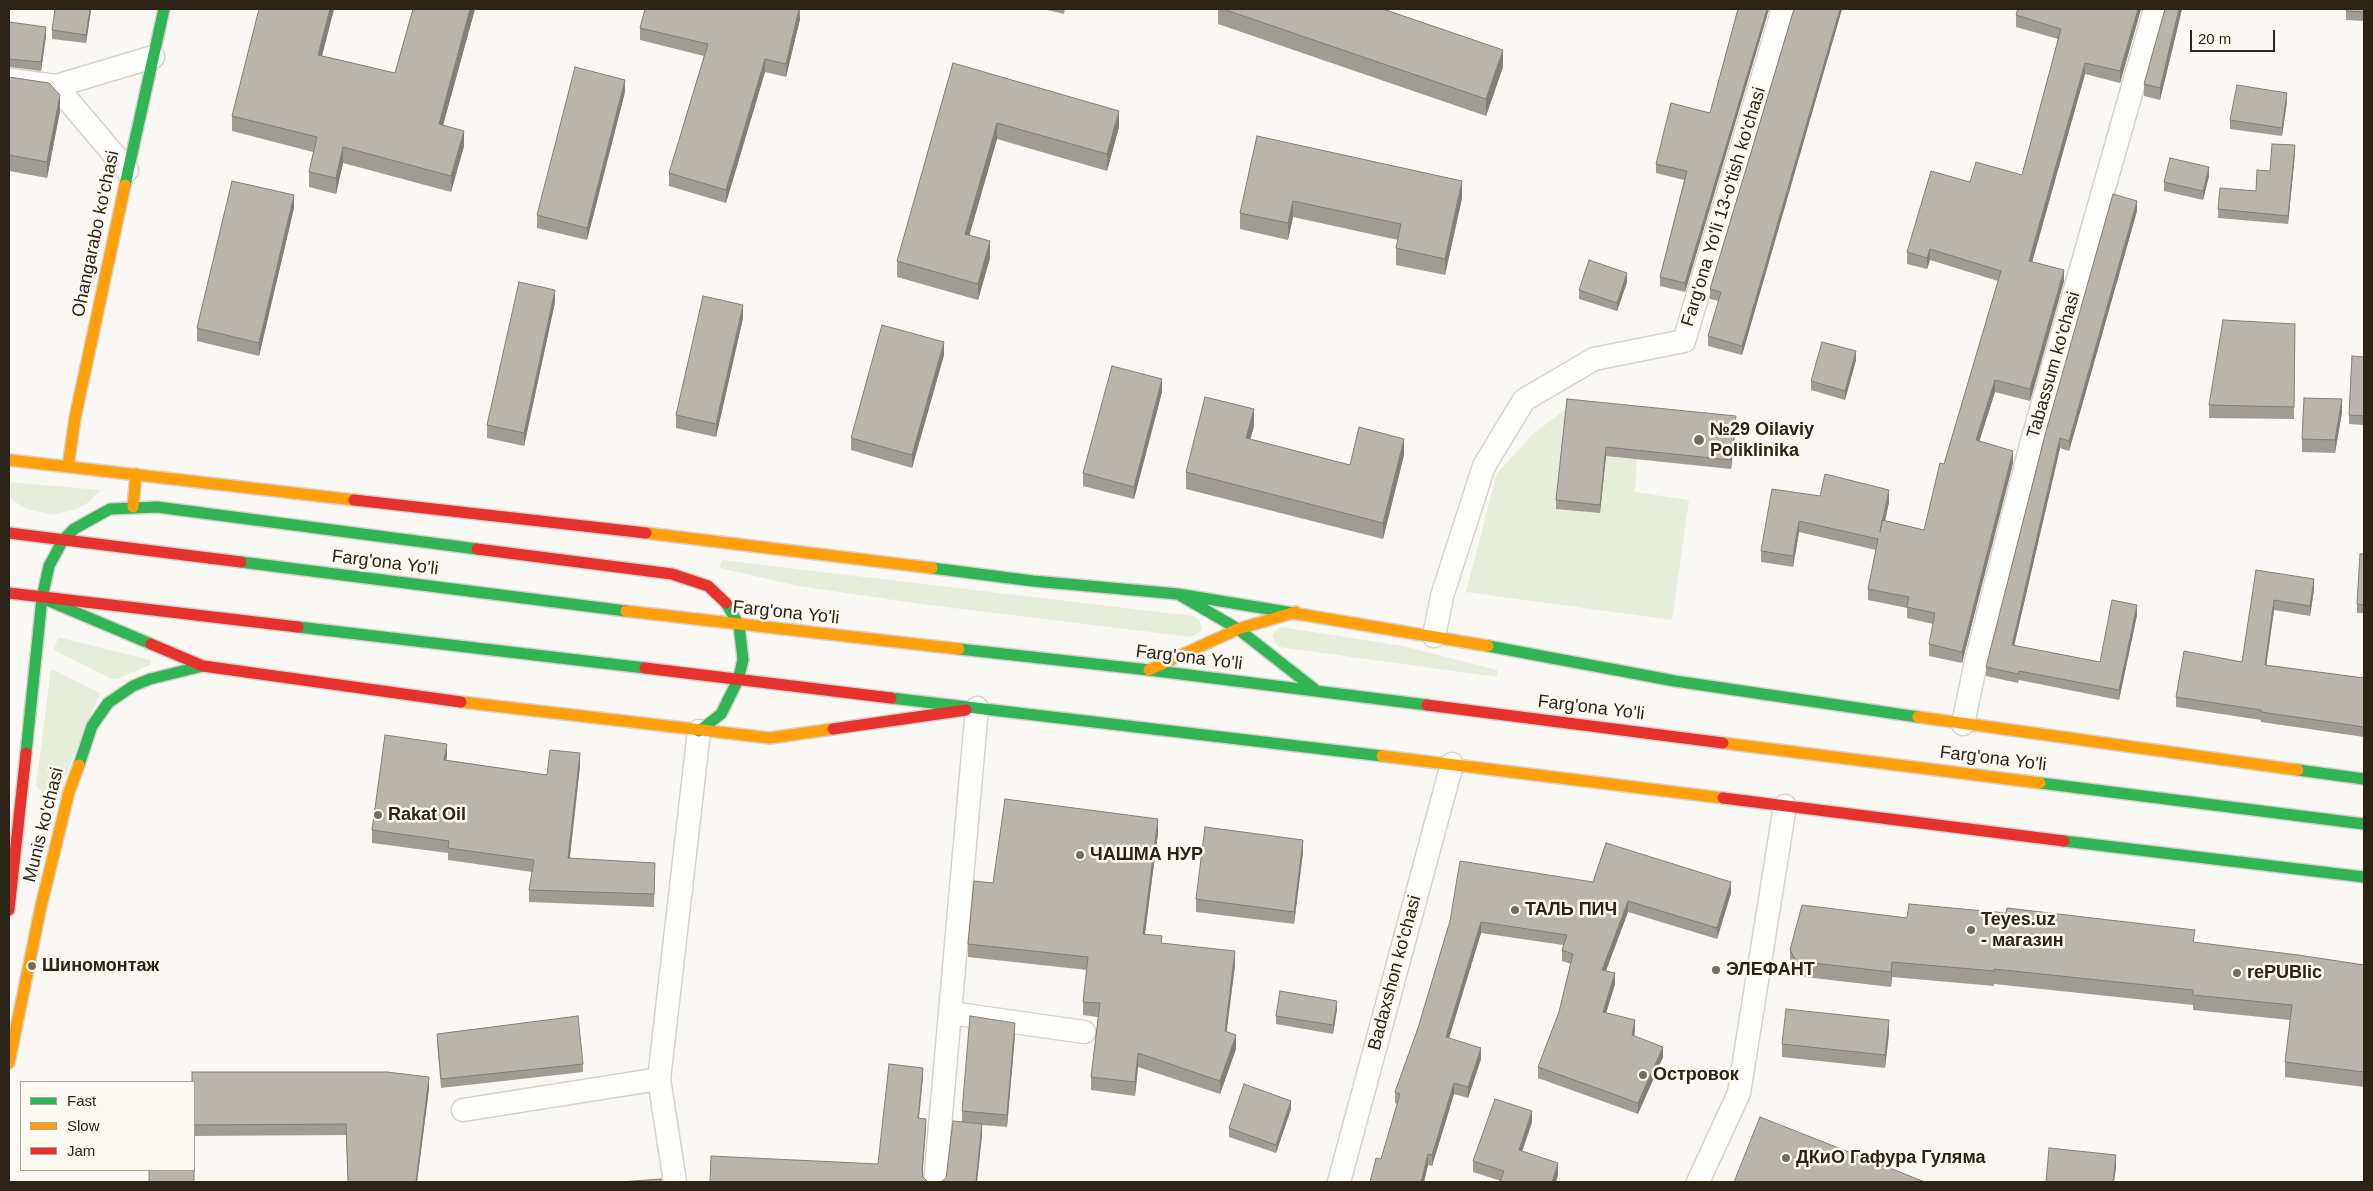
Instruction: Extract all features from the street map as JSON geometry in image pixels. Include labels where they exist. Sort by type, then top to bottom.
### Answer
[{"type":"main road","name":"Ohangarabo ko'chasi","points":[[68,467],[75,418],[127,170],[164,9]]},
{"type":"main road","points":[[9,460],[721,542],[1033,581],[1178,594],[1434,636],[1675,681],[1963,724],[2364,779]]},
{"type":"main road","points":[[133,507],[136,474]]},
{"type":"main road","points":[[63,540],[98,514],[110,509],[157,507],[672,574],[708,586],[726,603],[739,626],[743,660],[738,680],[721,714],[699,730]]},
{"type":"main road","points":[[9,521],[28,536]]},
{"type":"main road","name":"Farg'ona Yo'li","points":[[9,533],[739,626],[1149,670],[2364,824]]},
{"type":"main road","name":"Munis ko'chasi","points":[[9,910],[42,598],[49,566],[63,540]]},
{"type":"main road","points":[[9,593],[1452,764],[2364,877]]},
{"type":"main road","points":[[1178,594],[1238,629],[1318,692]]},
{"type":"main road","points":[[42,598],[203,666],[476,704],[770,738],[977,708]]},
{"type":"main road","points":[[1149,670],[1238,629],[1296,612]]},
{"type":"main road","name":"Munis ko'chasi","points":[[9,1063],[44,896],[69,792],[86,739],[99,714],[119,694],[150,679],[203,666]]},
{"type":"street","name":"Farg'ona Yo'li 13-o'tish ko'chasi","points":[[1434,636],[1442,596],[1484,466],[1524,400],[1594,359],[1684,341],[1783,9]]},
{"type":"street","name":"Tabassum ko'chasi","points":[[1963,724],[1976,662],[2032,441],[2155,9]]},
{"type":"street","points":[[9,80],[56,86],[153,57]]},
{"type":"street","points":[[56,86],[127,170]]},
{"type":"street","points":[[935,1182],[977,708]]},
{"type":"street","points":[[675,1182],[659,1079],[699,730]]},
{"type":"street","name":"Badaxshon ko'chasi","points":[[1339,1182],[1452,764]]},
{"type":"street","points":[[1698,1182],[1739,1092],[1785,806]]},
{"type":"street","points":[[951,1013],[1084,1032]]},
{"type":"street","points":[[463,1110],[659,1079]]},
{"type":"green space","points":[[1567,408],[1600,513],[1606,456],[1637,459],[1635,492],[1689,500],[1672,620],[1466,592],[1497,473],[1533,434]]},
{"type":"green space","points":[[9,482],[101,490],[86,504],[76,509],[53,515],[24,508],[10,498]]},
{"type":"green space","points":[[722,560],[1193,616],[1199,620],[1202,627],[1201,631],[1192,637],[921,604],[798,586],[719,568]]},
{"type":"green space","points":[[1281,627],[1403,646],[1497,670],[1497,677],[1279,647],[1272,637],[1275,631]]},
{"type":"green space","points":[[58,637],[151,660],[150,665],[118,679],[110,678],[54,650]]},
{"type":"green space","points":[[51,669],[100,693],[58,794],[50,802],[36,785]]},
{"type":"building","points":[[55,9],[90,9],[86,35],[52,30]]},
{"type":"building","points":[[259,9],[330,9],[318,55],[395,73],[413,9],[470,9],[439,124],[464,131],[451,176],[343,147],[336,178],[309,172],[317,137],[232,116]]},
{"type":"building","points":[[645,9],[799,9],[786,64],[765,59],[726,190],[669,173],[708,44],[640,28]]},
{"type":"building","points":[[1223,9],[1383,9],[1503,50],[1486,99]]},
{"type":"building","points":[[1738,9],[1767,9],[1685,283],[1660,277],[1687,171],[1656,164],[1671,103],[1710,113]]},
{"type":"building","points":[[1794,9],[1840,9],[1742,346],[1708,336],[1721,292],[1710,289]]},
{"type":"building","points":[[2018,9],[2138,9],[2120,71],[2085,63],[2029,261],[2064,270],[2030,389],[1995,380],[1976,440],[2013,451],[1962,652],[1929,644],[1935,613],[1907,607],[1909,597],[1868,589],[1878,539],[1799,521],[1793,556],[1761,551],[1772,489],[1820,496],[1825,474],[1889,490],[1883,520],[1924,530],[1940,463],[1944,464],[2001,271],[1930,249],[1927,258],[1907,252],[1931,171],[1970,182],[1976,162],[2022,175],[2061,29],[2016,15]]},
{"type":"building","points":[[2165,9],[2179,9],[2160,88],[2144,84]]},
{"type":"building","points":[[2346,9],[2364,9],[2364,12],[2346,11]]},
{"type":"building","points":[[9,22],[46,27],[41,62],[9,59]]},
{"type":"building","points":[[953,63],[1119,111],[1107,154],[997,123],[965,234],[990,241],[978,284],[897,261]]},
{"type":"building","points":[[575,67],[625,80],[587,228],[537,215]]},
{"type":"building","points":[[9,77],[49,83],[60,95],[47,162],[9,155]]},
{"type":"building","points":[[2237,85],[2287,93],[2282,128],[2230,120]]},
{"type":"building","points":[[1257,136],[1462,181],[1445,259],[1396,248],[1401,224],[1293,201],[1288,223],[1240,213]]},
{"type":"building","points":[[2272,144],[2295,145],[2288,216],[2218,209],[2220,188],[2256,191],[2257,170],[2270,171]]},
{"type":"building","points":[[2170,158],[2209,167],[2203,191],[2164,182]]},
{"type":"building","points":[[232,181],[294,195],[259,343],[197,328]]},
{"type":"building","points":[[2113,194],[2137,201],[2069,441],[2060,438],[2012,645],[2100,662],[2112,600],[2137,605],[2119,690],[2019,671],[2018,674],[1986,667],[2045,435]]},
{"type":"building","points":[[1589,260],[1627,273],[1617,303],[1579,290]]},
{"type":"building","points":[[519,282],[555,290],[524,433],[487,425]]},
{"type":"building","points":[[703,296],[743,305],[716,424],[676,415]]},
{"type":"building","points":[[2223,320],[2295,324],[2294,407],[2209,405]]},
{"type":"building","points":[[882,325],[944,342],[912,455],[851,438]]},
{"type":"building","points":[[1822,342],[1856,351],[1845,391],[1811,381]]},
{"type":"building","points":[[2352,356],[2364,357],[2364,416],[2349,415]]},
{"type":"building","points":[[1112,366],[1162,379],[1134,487],[1083,473]]},
{"type":"building","points":[[1205,397],[1254,409],[1246,438],[1350,465],[1359,427],[1404,439],[1383,523],[1186,472]]},
{"type":"building","points":[[2304,398],[2342,399],[2335,440],[2302,439]]},
{"type":"building","points":[[1567,399],[1736,416],[1731,460],[1606,447],[1600,505],[1556,500]]},
{"type":"building","points":[[2360,554],[2364,554],[2364,605],[2357,604]]},
{"type":"building","points":[[2256,570],[2314,579],[2310,606],[2274,600],[2265,665],[2364,678],[2364,727],[2176,697],[2184,651],[2242,662]]},
{"type":"building","points":[[385,735],[447,744],[444,760],[547,775],[550,750],[580,753],[568,858],[655,863],[654,894],[529,890],[534,860],[448,848],[449,841],[372,830]]},
{"type":"building","points":[[1005,799],[1158,819],[1143,934],[1162,936],[1161,943],[1235,951],[1225,1031],[1236,1035],[1220,1081],[1138,1053],[1135,1082],[1091,1077],[1100,1003],[1083,1002],[1088,957],[968,944],[974,881],[993,883]]},
{"type":"building","points":[[1205,827],[1303,840],[1294,912],[1196,899]]},
{"type":"building","points":[[1606,843],[1731,882],[1717,928],[1628,901],[1602,970],[1615,973],[1603,1012],[1635,1020],[1632,1035],[1663,1047],[1638,1103],[1538,1067],[1559,1012],[1573,954],[1562,950],[1567,935],[1481,922],[1446,1037],[1481,1048],[1468,1087],[1454,1083],[1432,1155],[1428,1154],[1421,1182],[1370,1182],[1376,1158],[1381,1159],[1400,1094],[1395,1092],[1418,1028],[1450,921],[1460,861],[1593,882]]},
{"type":"building","points":[[1909,904],[2006,913],[2007,908],[2195,930],[2193,942],[2364,965],[2364,1072],[2285,1062],[2292,1005],[2193,995],[2193,990],[1994,969],[1994,971],[1892,962],[1891,972],[1796,961],[1790,950],[1802,905],[1907,918]]},
{"type":"building","points":[[1280,991],[1337,1001],[1333,1025],[1276,1016]]},
{"type":"building","points":[[1786,1009],[1889,1020],[1885,1055],[1782,1044]]},
{"type":"building","points":[[578,1016],[583,1064],[441,1079],[437,1034]]},
{"type":"building","points":[[970,1016],[1015,1023],[1007,1115],[962,1111]]},
{"type":"building","points":[[889,1064],[923,1068],[918,1118],[926,1119],[922,1170],[923,1177],[928,1182],[710,1182],[711,1156],[878,1164]]},
{"type":"building","points":[[192,1072],[387,1072],[429,1077],[416,1182],[348,1182],[346,1124],[195,1125],[195,1081],[192,1081]]},
{"type":"building","points":[[1244,1084],[1291,1101],[1276,1145],[1229,1128]]},
{"type":"building","points":[[1495,1099],[1532,1111],[1519,1150],[1558,1163],[1552,1182],[1500,1182],[1504,1171],[1473,1161]]},
{"type":"building","points":[[1760,1117],[1925,1182],[1734,1182]]},
{"type":"building","points":[[953,1121],[982,1124],[976,1182],[941,1182],[946,1178]]},
{"type":"building","points":[[2049,1148],[2116,1155],[2113,1182],[2046,1182]]},
{"type":"building","points":[[149,1171],[194,1171],[194,1182],[149,1182]]},
{"type":"building","points":[[661,1179],[661,1182],[620,1182]]},
{"type":"traffic: fast","points":[[125,185],[164,9]]},
{"type":"traffic: fast","points":[[42,598],[49,566],[63,540],[74,529],[110,509],[157,507],[477,549]]},
{"type":"traffic: fast","points":[[241,562],[626,611]]},
{"type":"traffic: fast","points":[[932,568],[1033,581],[1178,594],[1293,613]]},
{"type":"traffic: fast","points":[[1178,594],[1238,629],[1317,691]]},
{"type":"traffic: fast","points":[[26,753],[42,598],[151,644]]},
{"type":"traffic: fast","points":[[699,731],[721,714],[738,680],[743,660],[739,625],[726,603]]},
{"type":"traffic: fast","points":[[298,627],[645,668]]},
{"type":"traffic: fast","points":[[1488,646],[1675,681],[1918,717]]},
{"type":"traffic: fast","points":[[959,649],[1149,670],[1427,705]]},
{"type":"traffic: fast","points":[[79,765],[92,726],[108,703],[133,686],[150,679],[203,666]]},
{"type":"traffic: fast","points":[[891,698],[1382,756]]},
{"type":"traffic: fast","points":[[2298,770],[2364,779]]},
{"type":"traffic: fast","points":[[2040,783],[2364,824]]},
{"type":"traffic: fast","points":[[2064,841],[2364,877]]},
{"type":"traffic: slow","points":[[68,467],[75,418],[125,185]]},
{"type":"traffic: slow","points":[[9,460],[354,500]]},
{"type":"traffic: slow","points":[[133,507],[136,474]]},
{"type":"traffic: slow","points":[[646,533],[932,568]]},
{"type":"traffic: slow","points":[[626,611],[959,649]]},
{"type":"traffic: slow","points":[[1149,670],[1238,629],[1296,612]]},
{"type":"traffic: slow","points":[[1293,613],[1488,646]]},
{"type":"traffic: slow","points":[[461,702],[770,738],[833,729]]},
{"type":"traffic: slow","points":[[1918,717],[2298,770]]},
{"type":"traffic: slow","points":[[1723,743],[2040,783]]},
{"type":"traffic: slow","points":[[1382,756],[1723,798]]},
{"type":"traffic: slow","points":[[9,1063],[41,906],[69,792],[79,765]]},
{"type":"traffic: jam","points":[[354,500],[646,533]]},
{"type":"traffic: jam","points":[[9,533],[241,562]]},
{"type":"traffic: jam","points":[[477,549],[672,574],[708,586],[726,603]]},
{"type":"traffic: jam","points":[[9,593],[298,627]]},
{"type":"traffic: jam","points":[[151,644],[203,666],[461,702]]},
{"type":"traffic: jam","points":[[645,668],[891,698]]},
{"type":"traffic: jam","points":[[1427,705],[1723,743]]},
{"type":"traffic: jam","points":[[833,729],[966,710]]},
{"type":"traffic: jam","points":[[9,910],[26,753]]},
{"type":"traffic: jam","points":[[1723,798],[2064,841]]},
{"type":"place","name":"№29 Oilaviy Poliklinika","points":[[1699,440]]},
{"type":"place","name":"Rakat Oil","points":[[378,815]]},
{"type":"place","name":"ЧАШМА НУР","points":[[1080,855]]},
{"type":"place","name":"ТАЛЬ ПИЧ","points":[[1515,910]]},
{"type":"place","name":"Teyes.uz - магазин","points":[[1971,930]]},
{"type":"place","name":"Шиномонтаж","points":[[32,966]]},
{"type":"place","name":"ЭЛЕФАНТ","points":[[1716,970]]},
{"type":"place","name":"rePUBlic","points":[[2237,973]]},
{"type":"place","name":"Островок","points":[[1643,1075]]},
{"type":"place","name":"ДКиО Гафура Гуляма","points":[[1786,1158]]}]
